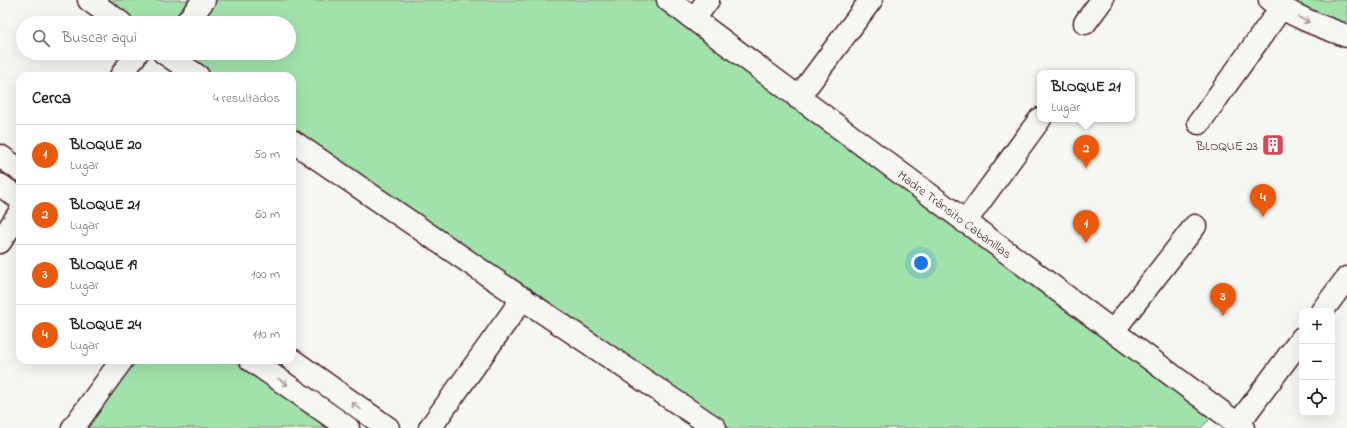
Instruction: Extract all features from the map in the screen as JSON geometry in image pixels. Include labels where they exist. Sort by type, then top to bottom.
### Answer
[{"type":"street","points":[[89,0],[111,16]]},
{"type":"street","points":[[191,16],[204,0]]},
{"type":"street","name":"Madre Tránsito Cabanillas","points":[[668,0],[1240,426]]},
{"type":"street","points":[[694,19],[708,0]]},
{"type":"street","points":[[798,98],[871,0]]},
{"type":"street","points":[[1085,23],[1102,0]]},
{"type":"street","points":[[1199,123],[1276,4],[1311,23],[1347,36]]},
{"type":"street","points":[[124,72],[132,60]]},
{"type":"street","points":[[174,60],[192,72]]},
{"type":"street","points":[[965,222],[1038,122]]},
{"type":"street","points":[[296,144],[716,428]]},
{"type":"street","points":[[0,156],[16,167]]},
{"type":"street","points":[[0,184],[16,196]]},
{"type":"street","points":[[0,242],[16,218]]},
{"type":"street","points":[[1113,331],[1195,226]]},
{"type":"street","points":[[1324,308],[1347,278]]},
{"type":"street","points":[[430,428],[523,298]]},
{"type":"street","points":[[1240,426],[1299,342]]},
{"type":"street","points":[[296,363],[388,428]]},
{"type":"street","points":[[76,427],[119,364]]},
{"type":"street","points":[[257,364],[348,428]]},
{"type":"green space","points":[[94,0],[661,0],[1215,414],[1201,428],[717,428],[296,141],[296,72],[197,72],[180,60],[296,60],[296,16],[117,16]]},
{"type":"green space","points":[[1284,0],[1347,0],[1347,20],[1343,23],[1332,20]]},
{"type":"green space","points":[[120,364],[256,364],[347,428],[80,428]]},
{"type":"place","name":"BLOQUE 23","points":[[1273,145]]},
{"type":"place","name":"BLOQUE 21","points":[[1086,168]]},
{"type":"place","name":"BLOQUE 24","points":[[1263,217]]},
{"type":"place","name":"BLOQUE 20","points":[[1086,243]]},
{"type":"place","name":"BLOQUE 19","points":[[1223,316]]}]
